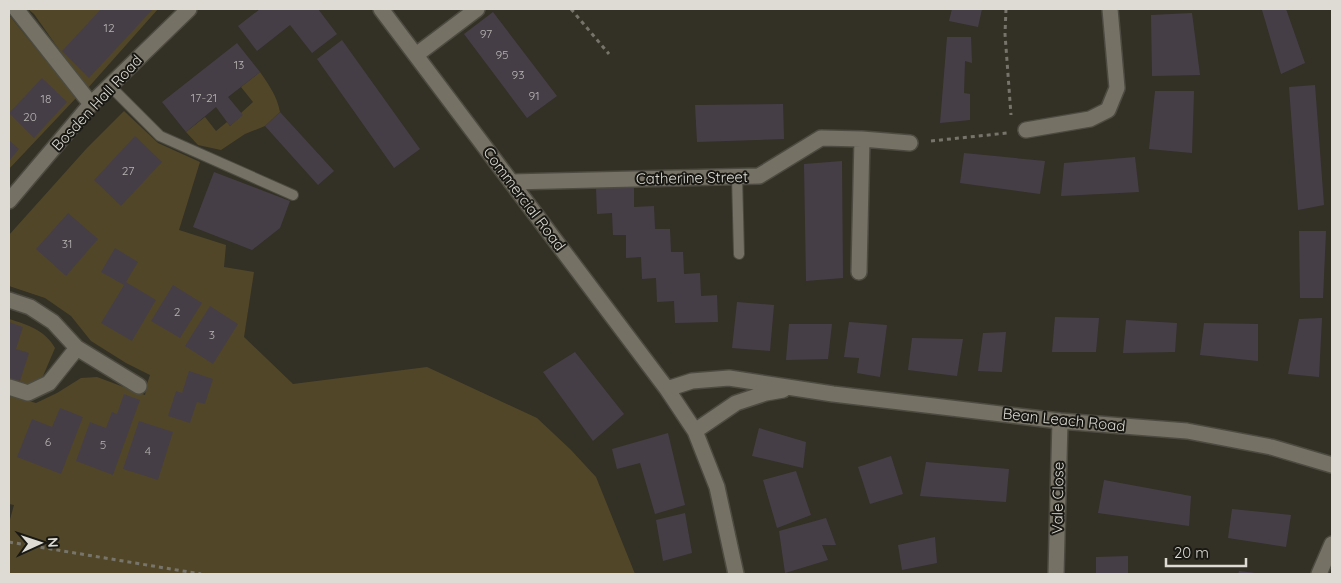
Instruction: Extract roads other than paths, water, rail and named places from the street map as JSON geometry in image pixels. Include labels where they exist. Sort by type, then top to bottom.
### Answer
[{"type":"street","points":[[16,9],[91,104]]},
{"type":"street","name":"Bosden Hall Road","points":[[9,201],[91,104],[189,9]]},
{"type":"street","name":"Commercial Road","points":[[381,9],[667,389],[695,432],[716,487],[736,574]]},
{"type":"street","points":[[416,55],[477,9]]},
{"type":"street","points":[[1019,131],[1090,120],[1108,110],[1117,88],[1110,9]]},
{"type":"street","name":"Catherine Street","points":[[511,182],[759,176],[821,138],[910,143]]},
{"type":"street","points":[[859,272],[862,139]]},
{"type":"street","points":[[9,300],[30,307],[53,322],[77,348],[139,386]]},
{"type":"street","points":[[9,387],[28,393],[49,383],[77,348]]},
{"type":"street","name":"Bean Leach Road","points":[[667,389],[692,381],[729,378],[794,388],[1060,421],[1187,432],[1272,447],[1332,465]]},
{"type":"street","name":"Bean Leach Road","points":[[695,432],[736,402],[766,393],[794,388]]},
{"type":"street","name":"Vale Close","points":[[1056,574],[1060,421]]},
{"type":"street","points":[[1319,574],[1332,544]]},
{"type":"lane","points":[[110,86],[160,136],[294,195]]},
{"type":"lane","points":[[737,176],[739,254]]}]
